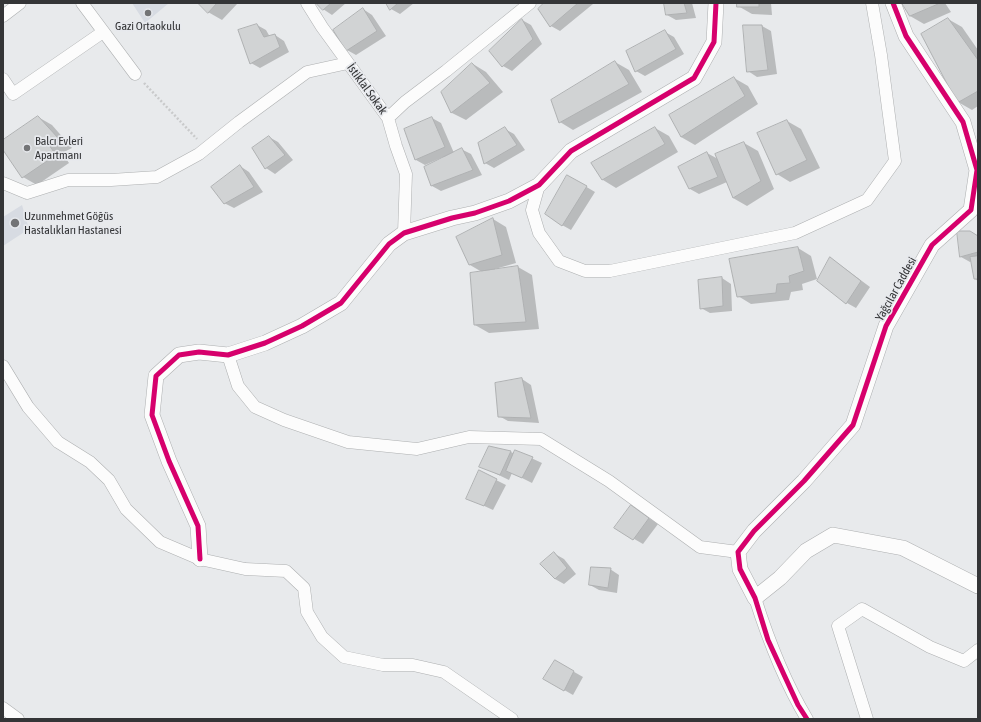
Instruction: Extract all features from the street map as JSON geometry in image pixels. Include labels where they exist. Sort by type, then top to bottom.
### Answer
[{"type":"street","points":[[3,16],[20,3]]},
{"type":"street","points":[[82,3],[135,74]]},
{"type":"street","name":"İstiklal Sokak","points":[[307,3],[322,27],[388,118],[406,174],[404,233]]},
{"type":"street","points":[[388,118],[405,102],[530,3]]},
{"type":"street","points":[[200,559],[198,526],[169,461],[152,415],[156,376],[179,355],[199,352],[228,355],[265,343],[296,329],[341,303],[389,244],[404,233],[452,218],[475,213],[509,201],[539,185],[571,151],[694,78],[714,42],[716,3]]},
{"type":"street","points":[[539,185],[532,210],[539,233],[559,261],[585,271],[610,271],[795,233],[867,200],[895,161],[881,55],[872,3]]},
{"type":"street","name":"Yağcılar Caddesi","points":[[738,552],[754,531],[804,481],[853,425],[886,326],[932,245],[971,210],[977,170],[963,122],[906,36],[893,3]]},
{"type":"street","points":[[3,79],[13,94],[103,32]]},
{"type":"street","points":[[3,182],[27,193],[68,180],[111,180],[157,177],[199,154],[239,122],[307,72],[348,63]]},
{"type":"street","points":[[228,355],[238,386],[255,407],[284,420],[348,442],[417,449],[469,437],[541,439],[609,481],[700,546],[738,552],[740,568],[755,598],[768,640],[798,704],[807,719]]},
{"type":"street","points":[[3,366],[28,407],[58,442],[90,462],[109,480],[126,509],[160,542],[200,559],[245,569],[286,571],[304,588],[306,612],[322,636],[344,657],[383,665],[413,665],[444,672],[512,719]]},
{"type":"street","points":[[755,598],[780,578],[806,551],[833,535],[903,548],[978,586]]},
{"type":"street","points":[[867,719],[838,626],[862,609],[930,647],[964,660],[978,650]]},
{"type":"street","points":[[3,708],[18,719]]},
{"type":"street","points":[[496,708],[507,719]]},
{"type":"path","points":[[135,74],[206,148]]},
{"type":"shaded area","name":"Gazi Ortaokulu","points":[[132,3],[169,3],[145,23]]},
{"type":"shaded area","name":"Uzunmehmet Göğüs Hastalıkları Hastanesi","points":[[22,205],[29,229],[3,246],[3,217]]},
{"type":"building","points":[[198,3],[217,3],[208,13]]},
{"type":"building","points":[[316,3],[331,3],[323,10]]},
{"type":"building","points":[[386,3],[398,3],[390,10]]},
{"type":"building","points":[[544,3],[578,3],[550,27],[538,9]]},
{"type":"building","points":[[664,3],[684,3],[687,13],[666,15]]},
{"type":"building","points":[[737,3],[759,3],[759,7],[737,7]]},
{"type":"building","points":[[902,3],[937,3],[938,4],[910,16]]},
{"type":"building","points":[[363,8],[377,31],[346,51],[333,30]]},
{"type":"building","points":[[948,18],[978,60],[978,91],[957,103],[921,34]]},
{"type":"building","points":[[522,19],[533,39],[502,67],[489,51]]},
{"type":"building","points":[[257,24],[264,37],[275,34],[280,47],[250,64],[238,30]]},
{"type":"building","points":[[743,25],[762,25],[768,70],[747,72]]},
{"type":"building","points":[[665,30],[676,49],[635,72],[626,51]]},
{"type":"building","points":[[615,61],[629,84],[559,123],[551,100]]},
{"type":"building","points":[[472,63],[490,83],[451,113],[441,92]]},
{"type":"building","points":[[734,77],[745,96],[681,137],[669,115]]},
{"type":"building","name":"Balcı Evleri Apartmanı","points":[[38,116],[59,139],[49,145],[56,155],[22,178],[3,150],[3,140]]},
{"type":"building","points":[[432,117],[445,147],[415,160],[404,129]]},
{"type":"building","points":[[787,120],[807,160],[776,175],[757,133]]},
{"type":"building","points":[[505,127],[517,145],[484,164],[478,143]]},
{"type":"building","points":[[655,127],[665,144],[602,180],[591,163]]},
{"type":"building","points":[[269,136],[285,155],[265,169],[252,148]]},
{"type":"building","points":[[744,142],[761,181],[733,198],[715,154]]},
{"type":"building","points":[[462,148],[473,170],[431,186],[424,167]]},
{"type":"building","points":[[707,152],[718,177],[689,189],[678,167]]},
{"type":"building","points":[[240,165],[254,187],[224,204],[211,187]]},
{"type":"building","points":[[567,175],[587,186],[562,226],[545,214]]},
{"type":"building","points":[[493,218],[502,255],[469,265],[456,237]]},
{"type":"building","points":[[957,231],[970,231],[978,236],[978,252],[960,257]]},
{"type":"building","points":[[798,247],[804,271],[789,276],[790,283],[777,284],[776,293],[737,297],[729,259]]},
{"type":"building","points":[[978,256],[978,279],[974,279],[970,257]]},
{"type":"building","points":[[830,257],[861,281],[846,304],[817,281]]},
{"type":"building","points":[[518,266],[526,322],[474,325],[470,273]]},
{"type":"building","points":[[722,277],[723,306],[700,309],[698,280]]},
{"type":"building","points":[[522,378],[531,418],[498,417],[495,383]]},
{"type":"building","points":[[489,446],[511,451],[500,475],[479,467]]},
{"type":"building","points":[[515,450],[533,457],[522,478],[506,471]]},
{"type":"building","points":[[479,470],[497,479],[484,506],[466,499]]},
{"type":"building","points":[[631,505],[649,518],[633,540],[614,528]]},
{"type":"building","points":[[554,552],[567,568],[555,579],[540,564]]},
{"type":"building","points":[[591,567],[611,568],[608,588],[589,585]]},
{"type":"building","points":[[555,660],[574,671],[564,691],[543,679]]},
{"type":"cycle path","points":[[200,559],[198,526],[169,461],[152,415],[156,376],[179,355],[199,352],[228,355],[265,343],[302,326],[341,303],[389,244],[404,233],[452,218],[475,213],[509,201],[539,185],[571,151],[694,78],[714,42],[716,3]]},
{"type":"cycle path","points":[[807,719],[798,705],[768,640],[755,598],[740,569],[738,552],[754,531],[804,481],[853,425],[886,326],[932,245],[971,210],[977,170],[963,122],[906,36],[893,3]]},
{"type":"place","name":"Gazi Ortaokulu","points":[[148,13]]},
{"type":"place","name":"Balcı Evleri Apartmanı","points":[[27,148]]},
{"type":"place","name":"Uzunmehmet Göğüs Hastalıkları Hastanesi","points":[[15,223]]}]
